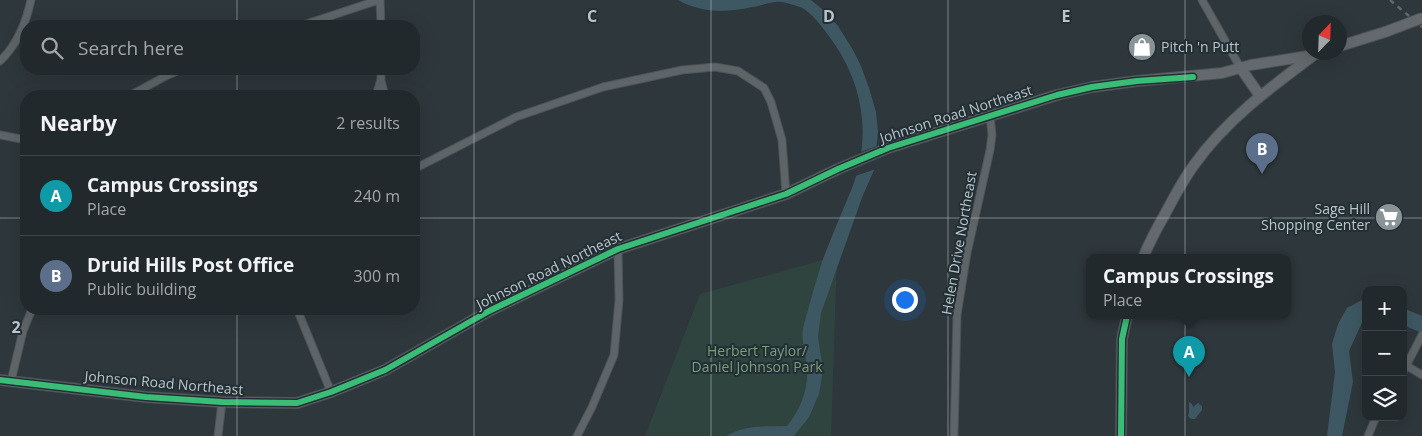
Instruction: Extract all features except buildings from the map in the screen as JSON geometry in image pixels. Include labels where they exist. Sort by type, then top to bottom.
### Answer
[{"type":"street","points":[[26,20],[31,0]]},
{"type":"street","points":[[318,20],[379,0],[381,20]]},
{"type":"street","points":[[1202,0],[1240,67],[1260,96]]},
{"type":"street","points":[[1347,44],[1422,18]]},
{"type":"street","points":[[0,61],[11,51],[20,32]]},
{"type":"street","name":"Johnson Road Northeast","points":[[0,380],[146,397],[222,402],[297,403],[331,392],[385,370],[489,311],[618,248],[786,194],[888,148],[1058,95],[1092,87],[1222,73],[1240,67],[1302,57]]},
{"type":"street","points":[[1145,254],[1175,194],[1193,166],[1228,126],[1260,96],[1310,60]]},
{"type":"street","points":[[420,166],[516,116],[603,87],[682,70],[715,67],[738,71],[764,88],[771,102],[782,140],[786,194]]},
{"type":"street","points":[[140,90],[168,75]]},
{"type":"street","points":[[381,75],[384,90]]},
{"type":"street","points":[[378,90],[381,79]]},
{"type":"street","name":"Helen Drive Northeast","points":[[954,436],[957,315],[990,150],[992,135],[990,116]]},
{"type":"street","points":[[0,135],[20,139]]},
{"type":"street","points":[[578,436],[614,355],[619,300],[618,248]]},
{"type":"street","points":[[11,381],[20,338],[30,315]]},
{"type":"street","points":[[299,315],[331,392]]},
{"type":"street","points":[[1121,436],[1122,339],[1126,319]]},
{"type":"street","points":[[1407,365],[1420,338]]},
{"type":"street","points":[[1407,370],[1422,375]]},
{"type":"street","points":[[218,436],[222,402]]},
{"type":"street","points":[[1368,436],[1374,421]]},
{"type":"green space","name":"Herbert Taylor/ Daniel Johnson Park","points":[[837,256],[831,436],[645,436],[700,294]]},
{"type":"water","points":[[678,0],[811,0],[838,26],[853,50],[861,66],[876,112],[878,132],[874,170],[863,195],[821,313],[818,337],[823,370],[819,394],[809,417],[794,436],[726,436],[748,428],[787,426],[803,399],[807,375],[803,328],[822,262],[858,170],[863,133],[858,97],[846,62],[820,24],[805,9],[778,2],[742,9],[714,11],[705,10]]},
{"type":"water","points":[[1362,300],[1362,323],[1349,351],[1353,382],[1342,436],[1327,436],[1335,372],[1332,344],[1338,324],[1347,308]]},
{"type":"water","points":[[1407,310],[1422,316],[1422,333],[1407,327]]},
{"type":"water","points":[[1189,402],[1193,407],[1198,403],[1202,406],[1202,410],[1195,419],[1191,419],[1188,416]]},
{"type":"pier","points":[[879,145],[876,169],[852,177],[858,153]]},
{"type":"railway","points":[[1390,0],[1422,27]]},
{"type":"cycle path","points":[[0,380],[146,397],[222,402],[297,403],[331,392],[385,370],[489,311],[618,249],[786,194],[888,148],[1057,95],[1092,87],[1137,81],[1193,77]]},
{"type":"cycle path","points":[[1121,436],[1122,339],[1126,319]]},
{"type":"place","name":"Pitch 'n Putt","points":[[1142,47]]},
{"type":"place","name":"Druid Hills Post Office","points":[[1262,174]]},
{"type":"place","name":"Sage Hill Shopping Center","points":[[1389,217]]},
{"type":"place","name":"Campus Crossings","points":[[1189,377]]}]
